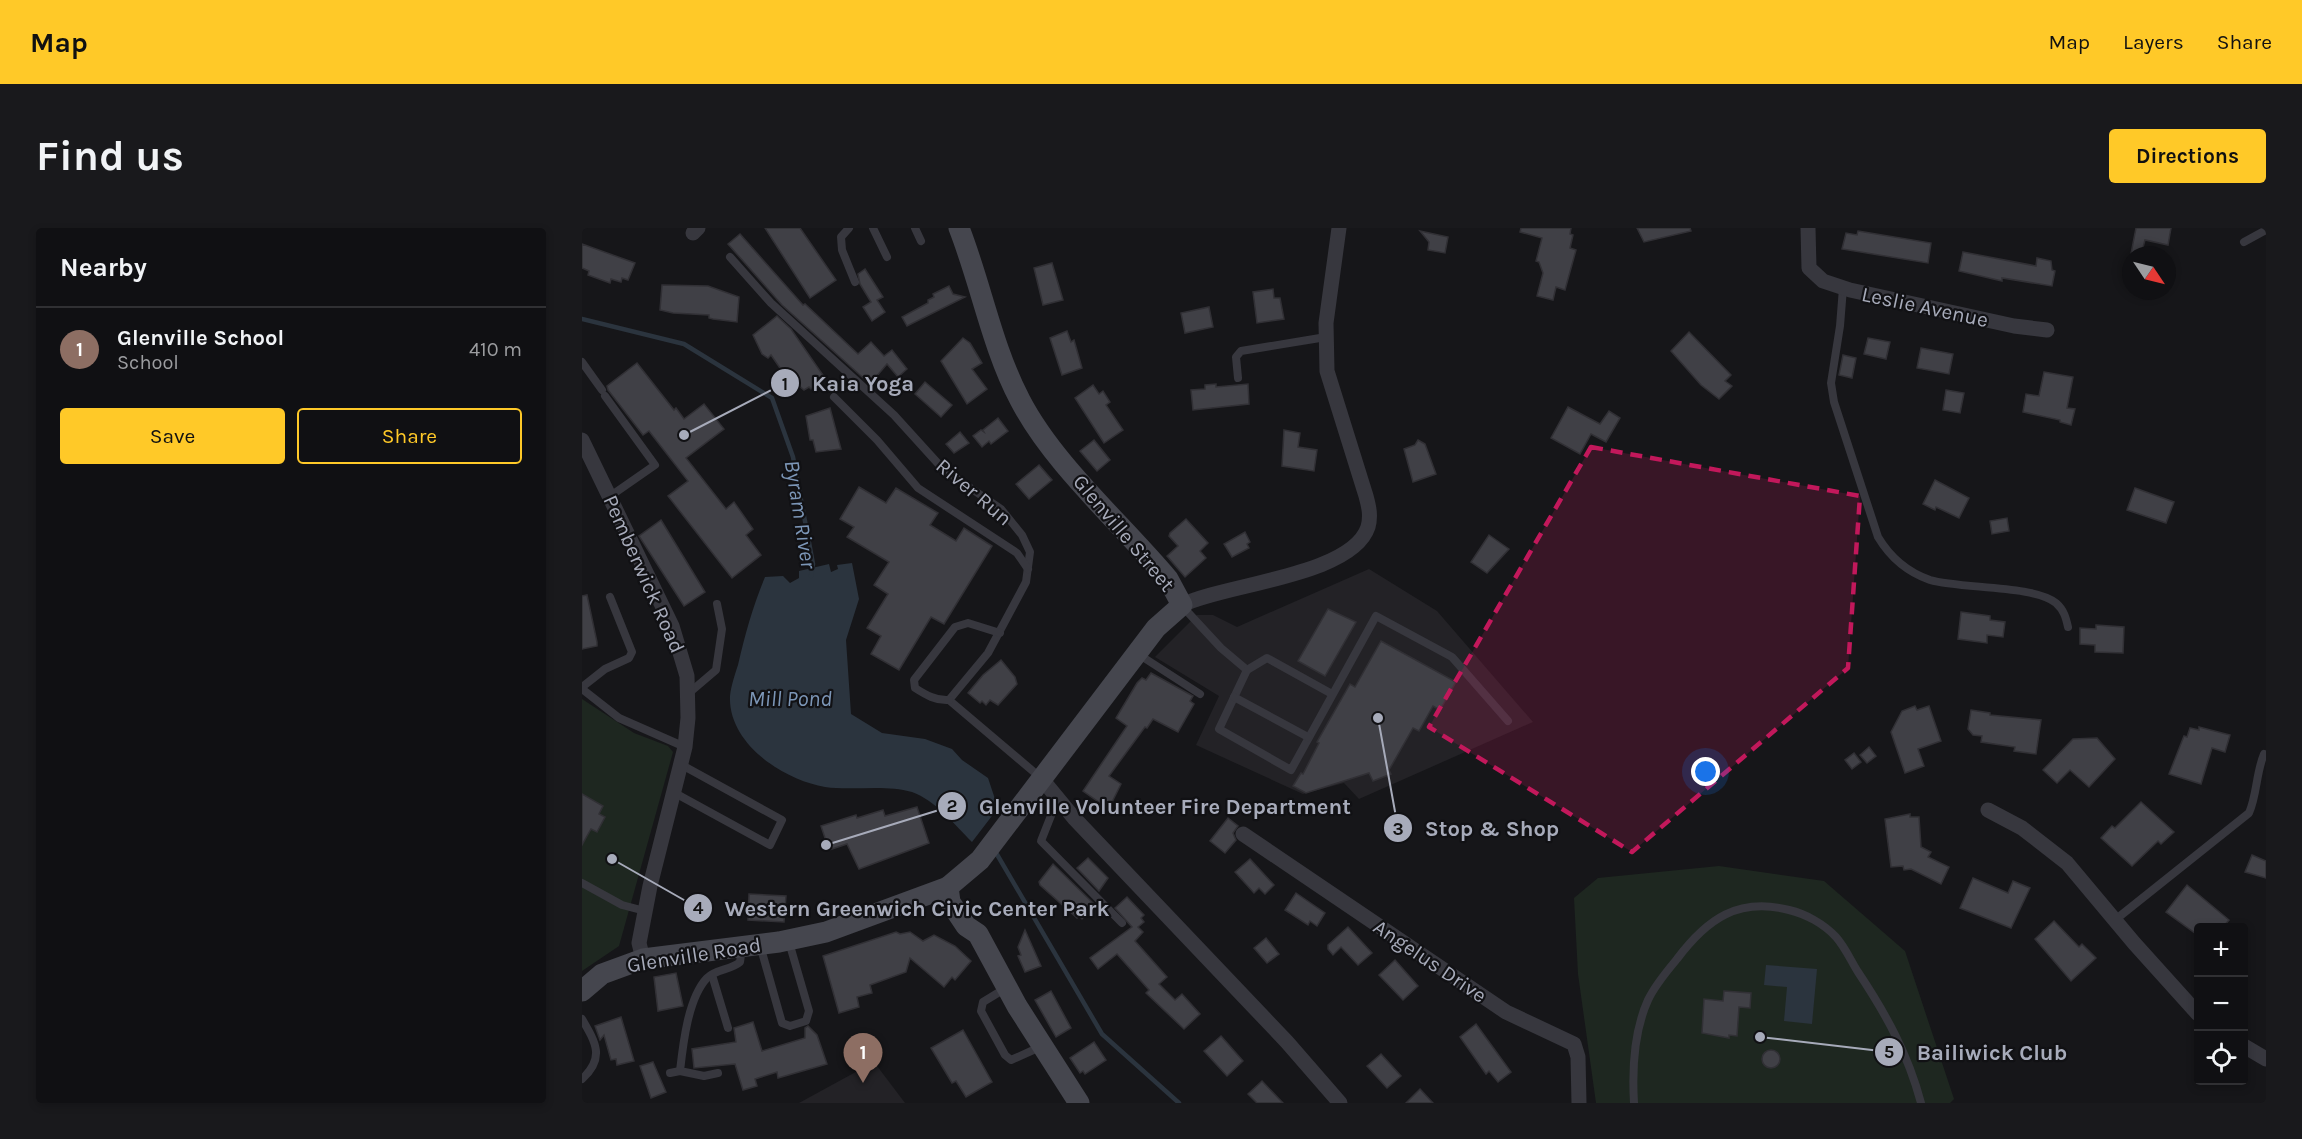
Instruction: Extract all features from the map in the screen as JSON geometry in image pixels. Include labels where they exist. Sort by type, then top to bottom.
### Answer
[{"type":"main road","name":"Glenville Street","points":[[948,887],[980,860],[1156,628],[1182,605],[1168,579],[1072,471],[1024,408],[1007,372],[959,228]]},
{"type":"main road","points":[[948,887],[962,894],[977,918],[978,934],[1007,987],[1041,1046],[1079,1103]]},
{"type":"main road","name":"Glenville Road","points":[[582,991],[602,974],[643,959],[789,940],[856,922],[948,887]]},
{"type":"street","points":[[1182,605],[1206,596],[1298,572],[1327,561],[1356,545],[1365,534],[1370,514],[1327,371],[1326,337],[1339,228]]},
{"type":"street","name":"Leslie Avenue","points":[[1808,228],[1809,268],[1823,281],[1843,288],[2014,326],[2048,330]]},
{"type":"street","name":"Pemberwick Road","points":[[582,440],[672,626],[687,676],[685,747],[645,912],[639,943],[643,959]]},
{"type":"street","points":[[1041,778],[1341,1103]]},
{"type":"street","points":[[1988,810],[2022,828],[2067,863],[2194,1008]]},
{"type":"street","name":"Angelus Drive","points":[[1243,834],[1506,1012],[1574,1044],[1578,1057],[1578,1103]]},
{"type":"street","points":[[2248,1048],[2266,1059]]},
{"type":"lane","points":[[849,228],[842,237],[842,250],[855,282]]},
{"type":"lane","points":[[873,228],[887,256]]},
{"type":"lane","points":[[915,228],[921,241]]},
{"type":"lane","points":[[2244,242],[2266,230]]},
{"type":"lane","name":"River Run","points":[[730,257],[771,303],[894,415],[943,469],[1001,509],[1022,535],[1030,552],[1026,582],[988,653],[950,700]]},
{"type":"lane","points":[[1843,288],[1831,383],[1834,402],[1878,537],[1886,550],[1895,561],[1930,580],[2044,596],[2062,609],[2068,627]]},
{"type":"lane","points":[[1238,378],[1236,357],[1240,351],[1326,337]]},
{"type":"lane","points":[[582,362],[655,465],[609,497]]},
{"type":"lane","points":[[834,397],[877,440],[918,488],[1017,553],[1028,569]]},
{"type":"lane","points":[[610,597],[632,652],[629,658],[605,669],[582,688],[619,718],[685,747]]},
{"type":"lane","points":[[688,693],[716,670],[722,629],[717,604]]},
{"type":"lane","points":[[1182,605],[1213,639],[1247,670]]},
{"type":"lane","points":[[1332,694],[1267,658],[1247,670],[1219,729],[1291,770],[1376,616],[1452,657],[1508,722]]},
{"type":"lane","points":[[1000,633],[962,623],[955,627],[914,680],[915,688],[939,701],[950,700],[1041,778]]},
{"type":"lane","points":[[1137,653],[1200,694]]},
{"type":"lane","points":[[1234,697],[1308,737]]},
{"type":"lane","points":[[2115,920],[2249,813],[2253,805],[2258,769],[2264,754]]},
{"type":"lane","points":[[673,792],[770,844],[782,820],[680,764]]},
{"type":"lane","points":[[1058,798],[1041,841],[1122,923]]},
{"type":"lane","points":[[582,883],[622,905],[645,912]]},
{"type":"lane","points":[[1634,1103],[1635,1045],[1648,999],[1665,974],[1695,935],[1718,918],[1737,909],[1770,905],[1807,917],[1836,937],[1890,1021],[1913,1073],[1921,1103]]},
{"type":"lane","points":[[681,1071],[683,1038],[699,991],[712,975],[735,967],[751,945],[768,976],[782,1023],[790,1026],[806,1021],[810,1011],[789,940]]},
{"type":"lane","points":[[712,975],[728,1028]]},
{"type":"lane","points":[[1007,987],[983,1002],[981,1011],[1005,1055],[1011,1060],[1017,1059],[1041,1046]]},
{"type":"lane","points":[[582,1019],[595,1045],[597,1057],[594,1067],[582,1079]]},
{"type":"lane","points":[[670,1073],[681,1071],[704,1076],[718,1073]]},
{"type":"highlighted area","points":[[1591,447],[1860,496],[1848,668],[1632,852],[1429,727]]},
{"type":"shaded area","points":[[1369,569],[1437,611],[1533,722],[1359,799],[1344,783],[1303,794],[1196,745],[1219,696],[1155,657],[1197,615],[1213,615],[1237,627]]},
{"type":"shaded area","points":[[582,699],[634,733],[668,746],[673,752],[619,946],[582,971]]},
{"type":"shaded area","points":[[1719,866],[1824,881],[1905,951],[1954,1099],[1950,1103],[1596,1103],[1578,974],[1574,898],[1598,878]]},
{"type":"shaded area","points":[[874,1062],[905,1103],[799,1103]]},
{"type":"water","name":"Mill Pond","points":[[852,563],[859,599],[846,640],[851,714],[882,733],[925,739],[952,749],[962,760],[988,778],[998,808],[972,842],[929,801],[912,792],[891,788],[825,787],[793,777],[761,757],[738,729],[732,713],[730,696],[750,620],[765,577],[783,576],[790,583],[799,578],[799,571],[829,564],[831,572],[838,569],[837,565]]},
{"type":"water","points":[[1766,965],[1817,969],[1812,1024],[1784,1021],[1787,987],[1764,985]]},
{"type":"building","points":[[765,228],[800,228],[836,280],[810,298]]},
{"type":"building","points":[[1521,228],[1571,228],[1570,234],[1573,235],[1570,248],[1576,250],[1565,290],[1556,287],[1553,300],[1537,296],[1543,273],[1539,262],[1536,261],[1542,238],[1520,232]]},
{"type":"building","points":[[1637,228],[1690,228],[1691,231],[1644,242]]},
{"type":"building","points":[[2136,228],[2171,228],[2168,245],[2145,240],[2143,246],[2132,246]]},
{"type":"building","points":[[1420,231],[1448,237],[1445,253],[1428,250],[1429,242]]},
{"type":"building","points":[[1858,231],[1931,243],[1928,263],[1842,249],[1846,233],[1857,235]]},
{"type":"building","points":[[740,234],[803,305],[805,304],[858,354],[871,342],[884,356],[892,350],[907,369],[898,377],[887,364],[870,384],[782,305],[728,244]]},
{"type":"building","points":[[582,244],[635,263],[628,280],[622,278],[621,282],[611,279],[610,283],[588,275],[589,271],[582,268]]},
{"type":"building","points":[[1963,252],[2036,266],[2037,258],[2051,261],[2052,270],[2055,271],[2052,286],[2002,278],[2002,281],[1959,271]]},
{"type":"building","points":[[1052,263],[1063,300],[1043,305],[1034,268]]},
{"type":"building","points":[[865,269],[883,297],[877,300],[885,312],[872,321],[863,307],[871,302],[860,284],[858,274]]},
{"type":"building","points":[[662,285],[708,286],[739,297],[737,322],[709,318],[709,315],[660,310]]},
{"type":"building","points":[[949,286],[953,294],[965,297],[907,326],[902,317],[928,303],[928,300],[934,297],[933,294]]},
{"type":"building","points":[[1273,289],[1274,298],[1280,298],[1284,319],[1257,323],[1253,292]]},
{"type":"building","points":[[1209,307],[1213,327],[1185,333],[1181,313]]},
{"type":"building","points":[[777,316],[791,329],[825,378],[811,389],[809,387],[804,390],[782,371],[771,355],[768,358],[762,354],[753,335]]},
{"type":"building","points":[[1067,331],[1071,342],[1074,340],[1082,368],[1062,375],[1050,338]]},
{"type":"building","points":[[1689,332],[1731,375],[1725,381],[1732,386],[1719,399],[1701,385],[1671,351]]},
{"type":"building","points":[[963,338],[970,343],[982,363],[972,369],[987,389],[967,404],[941,361]]},
{"type":"building","points":[[1868,338],[1890,342],[1886,359],[1864,354]]},
{"type":"building","points":[[1921,348],[1953,354],[1949,374],[1917,368]]},
{"type":"building","points":[[1843,355],[1856,358],[1852,378],[1839,375]]},
{"type":"building","points":[[637,363],[674,410],[676,408],[684,419],[704,404],[724,429],[686,458],[726,509],[734,502],[753,529],[746,535],[761,555],[732,578],[668,496],[688,481],[649,431],[643,435],[608,390],[607,386]]},
{"type":"building","points":[[2044,372],[2073,377],[2067,408],[2075,409],[2071,425],[2060,422],[2060,420],[2023,412],[2026,394],[2039,396]]},
{"type":"building","points":[[925,382],[952,405],[941,417],[915,394]]},
{"type":"building","points":[[1216,384],[1216,387],[1248,384],[1249,404],[1193,410],[1191,390],[1205,389],[1205,385]]},
{"type":"building","points":[[1093,385],[1099,394],[1103,391],[1110,402],[1106,405],[1123,430],[1104,443],[1075,398]]},
{"type":"building","points":[[1946,390],[1964,393],[1960,413],[1943,410]]},
{"type":"building","points":[[1568,407],[1600,424],[1609,411],[1620,418],[1606,442],[1591,434],[1580,454],[1551,438]]},
{"type":"building","points":[[830,408],[841,449],[816,452],[813,440],[810,440],[806,416]]},
{"type":"building","points":[[998,418],[1008,431],[991,444],[989,441],[982,447],[973,436],[981,430],[984,432],[983,430]]},
{"type":"building","points":[[1284,430],[1300,433],[1298,447],[1317,450],[1314,471],[1282,466]]},
{"type":"building","points":[[960,432],[969,443],[954,453],[946,444]]},
{"type":"building","points":[[1094,440],[1110,460],[1097,471],[1080,451]]},
{"type":"building","points":[[1418,440],[1425,444],[1436,474],[1413,482],[1404,449],[1415,445]]},
{"type":"building","points":[[1039,465],[1052,480],[1029,499],[1016,484]]},
{"type":"building","points":[[1935,480],[1969,498],[1959,518],[1936,507],[1935,510],[1923,504]]},
{"type":"building","points":[[859,487],[886,503],[896,488],[938,513],[930,525],[956,541],[964,528],[992,546],[944,624],[931,617],[899,670],[871,654],[881,636],[867,628],[888,594],[874,585],[889,562],[847,537],[854,527],[840,519]]},
{"type":"building","points":[[2135,488],[2174,502],[2166,523],[2127,510]]},
{"type":"building","points":[[2007,518],[2009,531],[1992,534],[1990,521]]},
{"type":"building","points":[[1186,519],[1208,543],[1200,551],[1206,558],[1185,577],[1167,556],[1178,546],[1169,536],[1170,533]]},
{"type":"building","points":[[661,520],[705,592],[684,606],[639,536]]},
{"type":"building","points":[[1245,532],[1250,542],[1247,544],[1249,548],[1232,557],[1224,544]]},
{"type":"building","points":[[1489,535],[1509,549],[1487,573],[1471,562]]},
{"type":"building","points":[[587,595],[597,646],[582,649],[582,596]]},
{"type":"building","points":[[1328,609],[1356,622],[1325,676],[1298,661]]},
{"type":"building","points":[[1961,612],[1990,616],[1990,620],[2005,622],[2003,637],[1987,635],[1987,643],[1958,639]]},
{"type":"building","points":[[2096,625],[2124,627],[2123,653],[2095,652],[2095,645],[2080,644],[2080,628],[2096,629]]},
{"type":"building","points":[[1381,641],[1456,682],[1440,710],[1433,706],[1419,731],[1413,728],[1389,770],[1391,774],[1373,781],[1369,773],[1306,793],[1293,786],[1301,773],[1303,774],[1319,743],[1317,742],[1350,684],[1355,687]]},
{"type":"building","points":[[1001,660],[1015,677],[1017,684],[998,705],[990,700],[986,705],[982,701],[980,703],[968,693],[983,675]]},
{"type":"building","points":[[1151,673],[1193,696],[1190,701],[1194,704],[1178,732],[1153,719],[1147,728],[1145,727],[1109,776],[1121,784],[1109,808],[1083,791],[1127,726],[1116,718],[1137,683],[1142,678],[1146,680]]},
{"type":"building","points":[[1915,706],[1917,710],[1929,706],[1941,741],[1918,749],[1924,766],[1905,773],[1891,732],[1902,711]]},
{"type":"building","points":[[1971,710],[1990,713],[1990,715],[2041,720],[2036,754],[2014,751],[2015,747],[1981,742],[1982,736],[1973,735],[1968,729]]},
{"type":"building","points":[[2199,727],[2230,735],[2225,752],[2212,748],[2201,784],[2169,774],[2184,736],[2187,737],[2190,728],[2199,730]]},
{"type":"building","points":[[2097,738],[2115,759],[2089,787],[2070,770],[2057,783],[2043,770],[2073,739]]},
{"type":"building","points":[[1869,747],[1876,756],[1867,763],[1860,755]]},
{"type":"building","points":[[1854,753],[1861,762],[1852,769],[1845,760]]},
{"type":"building","points":[[582,794],[603,806],[599,814],[605,817],[597,832],[591,829],[582,845]]},
{"type":"building","points":[[2141,802],[2174,832],[2161,844],[2158,841],[2132,866],[2101,838],[2112,826],[2115,828]]},
{"type":"building","points":[[917,807],[929,843],[859,869],[847,844],[829,850],[821,826],[856,815],[857,818],[883,810],[885,816]]},
{"type":"building","points":[[1910,814],[1910,817],[1919,817],[1921,847],[1931,852],[1928,857],[1949,867],[1941,884],[1911,869],[1904,870],[1903,866],[1891,867],[1885,819]]},
{"type":"building","points":[[1228,818],[1238,826],[1233,833],[1236,840],[1225,853],[1210,841]]},
{"type":"building","points":[[2252,855],[2266,861],[2266,878],[2245,872]]},
{"type":"building","points":[[1088,858],[1108,878],[1099,891],[1077,868]]},
{"type":"building","points":[[1250,859],[1274,885],[1265,894],[1259,888],[1254,893],[1235,872]]},
{"type":"building","points":[[1053,864],[1095,905],[1082,919],[1079,916],[1077,918],[1040,885],[1039,882]]},
{"type":"building","points":[[1973,878],[2008,893],[2013,881],[2030,888],[2011,928],[1960,908]]},
{"type":"building","points":[[2187,885],[2229,920],[2226,923],[2194,923],[2194,932],[2166,912]]},
{"type":"building","points":[[1296,893],[1325,913],[1317,926],[1310,921],[1308,925],[1285,910]]},
{"type":"building","points":[[749,894],[786,896],[784,922],[748,920]]},
{"type":"building","points":[[1127,897],[1144,915],[1141,918],[1144,922],[1138,927],[1143,932],[1135,941],[1167,977],[1159,984],[1175,1000],[1182,994],[1200,1014],[1184,1029],[1146,993],[1149,990],[1117,954],[1098,969],[1090,958],[1132,927],[1115,908]]},
{"type":"building","points":[[2054,921],[2079,947],[2082,944],[2096,958],[2071,981],[2035,939]]},
{"type":"building","points":[[1348,927],[1372,953],[1358,965],[1341,947],[1333,955],[1328,949],[1328,945]]},
{"type":"building","points":[[1025,930],[1041,966],[1025,972],[1018,956],[1021,955],[1018,947]]},
{"type":"building","points":[[896,932],[900,934],[910,932],[923,941],[934,935],[955,946],[971,961],[955,980],[952,977],[944,987],[910,958],[906,972],[870,985],[872,993],[857,997],[859,1007],[839,1013],[823,956]]},
{"type":"building","points":[[1266,938],[1279,954],[1267,963],[1254,948]]},
{"type":"building","points":[[1395,960],[1418,986],[1403,1000],[1379,975]]},
{"type":"building","points":[[676,973],[683,1006],[658,1011],[654,977]]},
{"type":"building","points":[[1051,991],[1071,1028],[1056,1037],[1035,1000]]},
{"type":"building","points":[[1724,991],[1751,993],[1750,1008],[1739,1007],[1737,1036],[1729,1035],[1729,1038],[1702,1033],[1704,999],[1723,1001]]},
{"type":"building","points":[[621,1017],[634,1061],[617,1065],[616,1059],[611,1060],[604,1035],[600,1040],[595,1026]]},
{"type":"building","points":[[753,1022],[762,1051],[805,1038],[805,1028],[808,1026],[817,1035],[827,1064],[778,1078],[777,1072],[755,1079],[757,1086],[743,1090],[735,1064],[694,1068],[692,1049],[736,1042],[734,1028]]},
{"type":"building","points":[[1476,1024],[1511,1072],[1498,1082],[1489,1071],[1486,1074],[1460,1037]]},
{"type":"building","points":[[963,1030],[992,1082],[966,1097],[956,1081],[952,1083],[931,1048]]},
{"type":"building","points":[[1221,1036],[1243,1061],[1227,1076],[1204,1051]]},
{"type":"building","points":[[1094,1042],[1106,1060],[1085,1074],[1083,1071],[1080,1073],[1070,1058]]},
{"type":"building","points":[[1771,1050],[1777,1053],[1780,1059],[1777,1065],[1771,1068],[1765,1065],[1762,1059],[1765,1053]]},
{"type":"building","points":[[1381,1054],[1401,1076],[1387,1088],[1367,1066]]},
{"type":"building","points":[[653,1062],[666,1092],[651,1098],[640,1066]]},
{"type":"building","points":[[1262,1081],[1283,1103],[1257,1103],[1248,1094]]},
{"type":"building","points":[[1420,1089],[1433,1103],[1406,1103]]},
{"type":"waterway","name":"Byram River","points":[[582,319],[684,344],[772,398],[793,457],[813,564],[811,576]]},
{"type":"waterway","name":"Byram River","points":[[995,851],[1102,1034],[1179,1103]]},
{"type":"place","name":"Kaia Yoga","points":[[684,435]]},
{"type":"place","name":"Stop & Shop","points":[[1378,718]]},
{"type":"place","name":"Glenville Volunteer Fire Department","points":[[826,845]]},
{"type":"place","name":"Western Greenwich Civic Center Park","points":[[612,859]]},
{"type":"place","name":"Bailiwick Club","points":[[1760,1037]]},
{"type":"place","name":"Glenville School","points":[[863,1083]]}]
